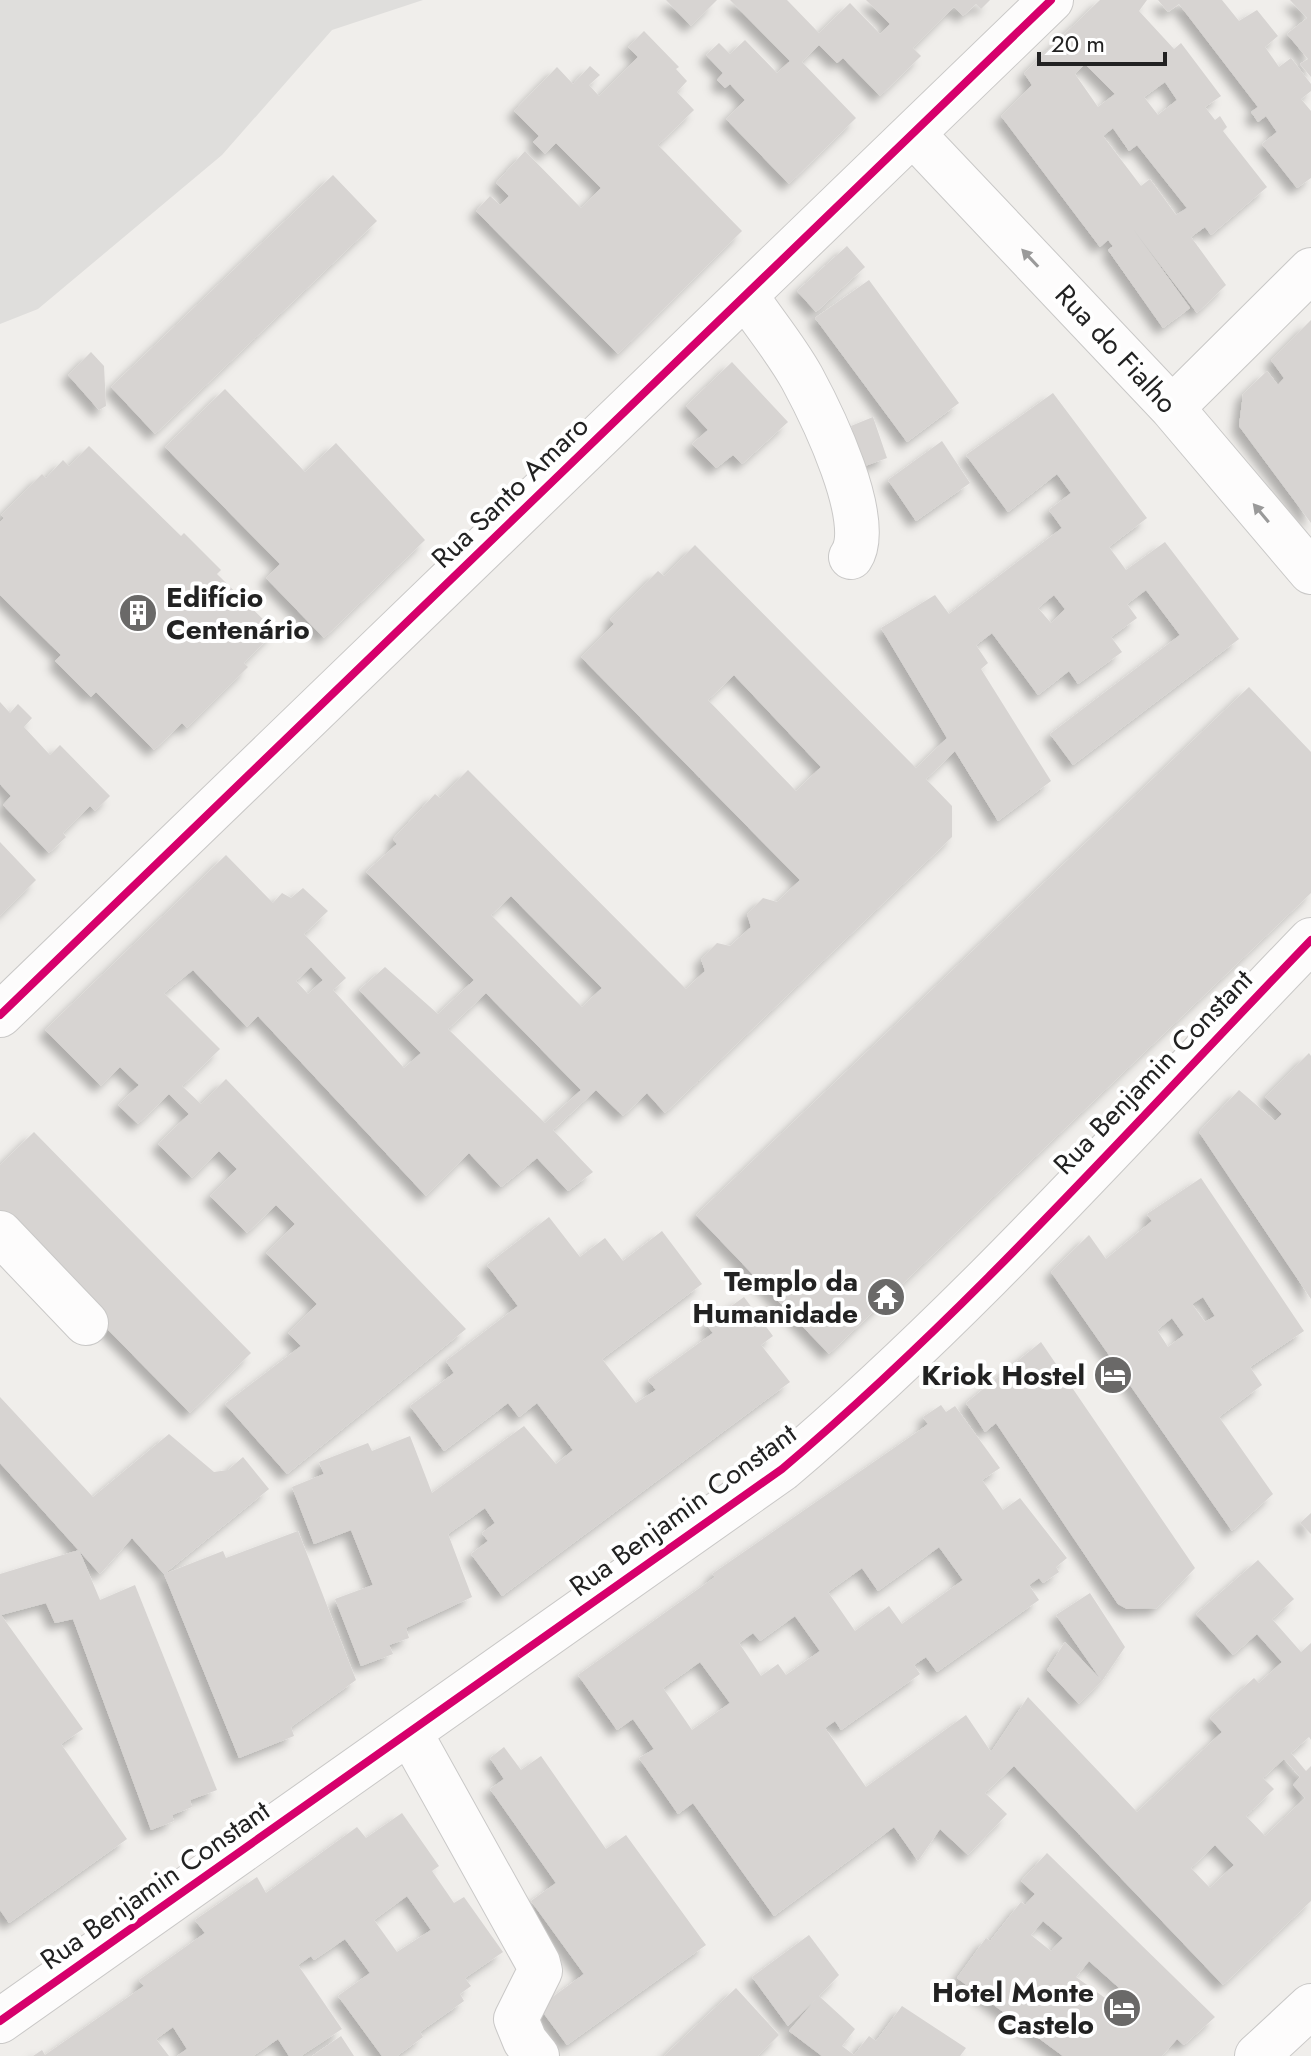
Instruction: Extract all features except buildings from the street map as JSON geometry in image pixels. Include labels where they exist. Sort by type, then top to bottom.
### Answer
[{"type":"street","name":"Rua Santo Amaro","points":[[0,1015],[1051,0]]},
{"type":"street","name":"Rua do Fialho","points":[[913,134],[1172,408],[1311,572]]},
{"type":"street","points":[[1172,408],[1311,270]]},
{"type":"street","points":[[746,296],[801,377],[837,448],[860,536],[851,557]]},
{"type":"street","name":"Rua Benjamin Constant","points":[[0,2021],[757,1487],[853,1409],[942,1323],[1311,940]]},
{"type":"street","points":[[0,1233],[86,1323]]},
{"type":"street","points":[[410,1733],[538,1963],[540,1971],[516,2019],[525,2041],[537,2056]]},
{"type":"street","points":[[1257,2056],[1311,2006]]},
{"type":"shaded area","points":[[0,0],[423,0],[332,30],[222,155],[38,309],[0,324]]},
{"type":"cycle path","points":[[0,1015],[1051,0]]},
{"type":"cycle path","points":[[0,2021],[782,1469],[920,1344],[987,1278],[1311,940]]},
{"type":"place","name":"Edifício Centenário","points":[[138,613]]},
{"type":"place","name":"Templo da Humanidade","points":[[886,1297]]},
{"type":"place","name":"Kriok Hostel","points":[[1113,1375]]},
{"type":"place","name":"Hotel Monte Castelo","points":[[1122,2008]]}]
